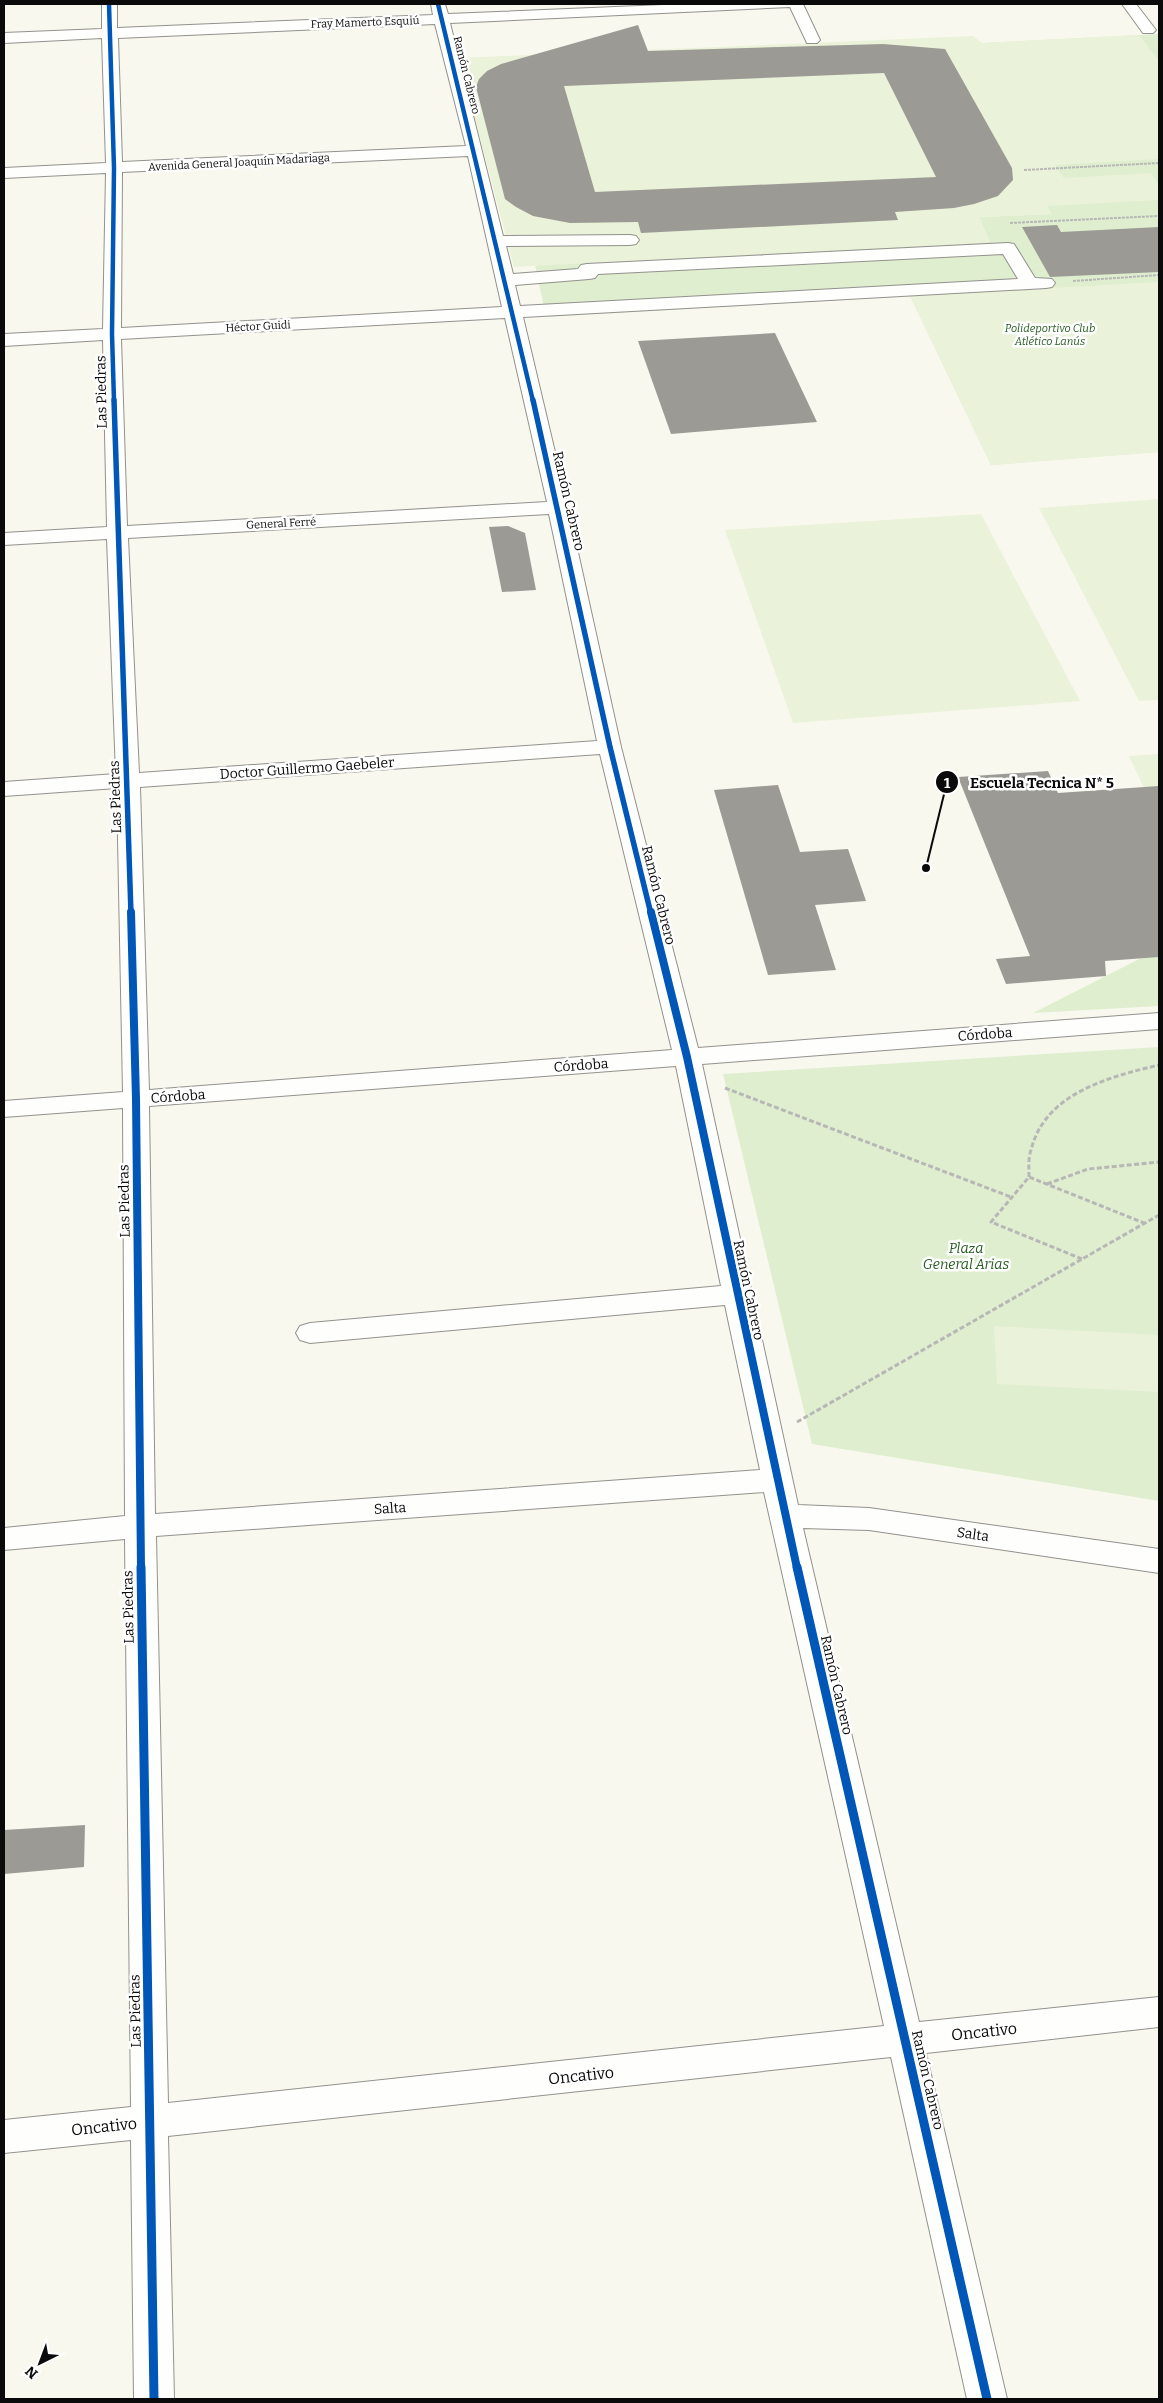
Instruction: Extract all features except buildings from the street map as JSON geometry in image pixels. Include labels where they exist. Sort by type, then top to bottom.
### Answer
[{"type":"street","name":"Las Piedras","points":[[109,4],[114,168],[112,334],[117,532],[128,781],[136,1099],[140,1526],[154,2399]]},
{"type":"street","name":"Fray Mamerto Esquiú","points":[[4,38],[110,33],[440,11],[785,4]]},
{"type":"street","points":[[796,4],[812,40]]},
{"type":"street","points":[[1129,4],[1148,30]]},
{"type":"street","name":"Ramón Cabrero","points":[[440,11],[475,151],[482,188],[558,506],[610,747],[689,1066],[777,1480],[987,2399]]},
{"type":"street","name":"Avenida General Joaquín Madariaga","points":[[4,173],[475,151]]},
{"type":"street","points":[[495,241],[630,240]]},
{"type":"street","points":[[796,277],[1008,248],[1038,283]]},
{"type":"street","points":[[599,304],[587,269],[796,277],[1038,283]]},
{"type":"street","points":[[504,280],[589,274]]},
{"type":"street","name":"Héctor Guidi","points":[[4,340],[599,304],[796,277]]},
{"type":"street","name":"General Ferré","points":[[4,539],[558,506]]},
{"type":"street","name":"Doctor Guillermo Gaebeler","points":[[4,789],[610,747]]},
{"type":"street","name":"Córdoba","points":[[4,1109],[136,1099],[689,1066],[1159,1021]]},
{"type":"street","points":[[310,1333],[738,1294]]},
{"type":"street","name":"Salta","points":[[4,1539],[140,1526],[777,1480]]},
{"type":"street","name":"Salta","points":[[786,1516],[869,1519],[1159,1561]]},
{"type":"street","name":"Oncativo","points":[[4,2137],[1159,2012]]},
{"type":"path","points":[[1024,170],[1159,163]]},
{"type":"path","points":[[1008,248],[998,224],[1159,216]]},
{"type":"path","points":[[1038,283],[1159,275]]},
{"type":"path","points":[[1082,1259],[991,1222],[1029,1177],[1027,1161],[1030,1142],[1039,1125],[1058,1107],[1079,1092],[1103,1080],[1159,1065]]},
{"type":"path","points":[[689,1066],[1012,1198]]},
{"type":"path","points":[[1047,1185],[1073,1172],[1089,1168],[1159,1162]]},
{"type":"path","points":[[1029,1177],[1145,1223]]},
{"type":"path","points":[[768,1439],[1159,1215]]},
{"type":"green space","name":"Polideportivo Club Atlético Lanús","points":[[1159,34],[1159,452],[991,465],[910,296],[546,317],[535,265],[990,242],[979,217],[1051,214],[1046,206],[1055,164],[982,43]]},
{"type":"green space","points":[[1139,35],[1159,61],[1159,159],[1055,165],[1064,178],[1151,173],[1159,185],[1159,200],[1047,206],[1052,214],[979,217],[990,242],[514,267],[459,58],[973,36],[982,43]]},
{"type":"green space","points":[[1159,282],[1159,452],[991,465],[910,296]]},
{"type":"green space","points":[[1159,499],[1159,700],[1139,701],[1039,508]]},
{"type":"green space","points":[[981,514],[1080,701],[793,723],[725,530]]},
{"type":"green space","points":[[1159,754],[1159,820],[1129,756]]},
{"type":"green space","points":[[1159,949],[1159,1006],[1033,1013]]},
{"type":"green space","name":"Plaza General Arias","points":[[1159,1047],[1159,1501],[812,1444],[723,1074]]},
{"type":"green space","points":[[994,1326],[1159,1335],[1159,1392],[997,1384]]},
{"type":"cycle path","points":[[109,4],[114,168],[112,334],[117,532],[128,781],[136,1099],[140,1526],[154,2399]]},
{"type":"cycle path","points":[[438,4],[475,151],[558,507],[610,747],[687,1057],[777,1480],[987,2399]]},
{"type":"place","name":"Escuela Tecnica N* 5","points":[[926,868]]}]
